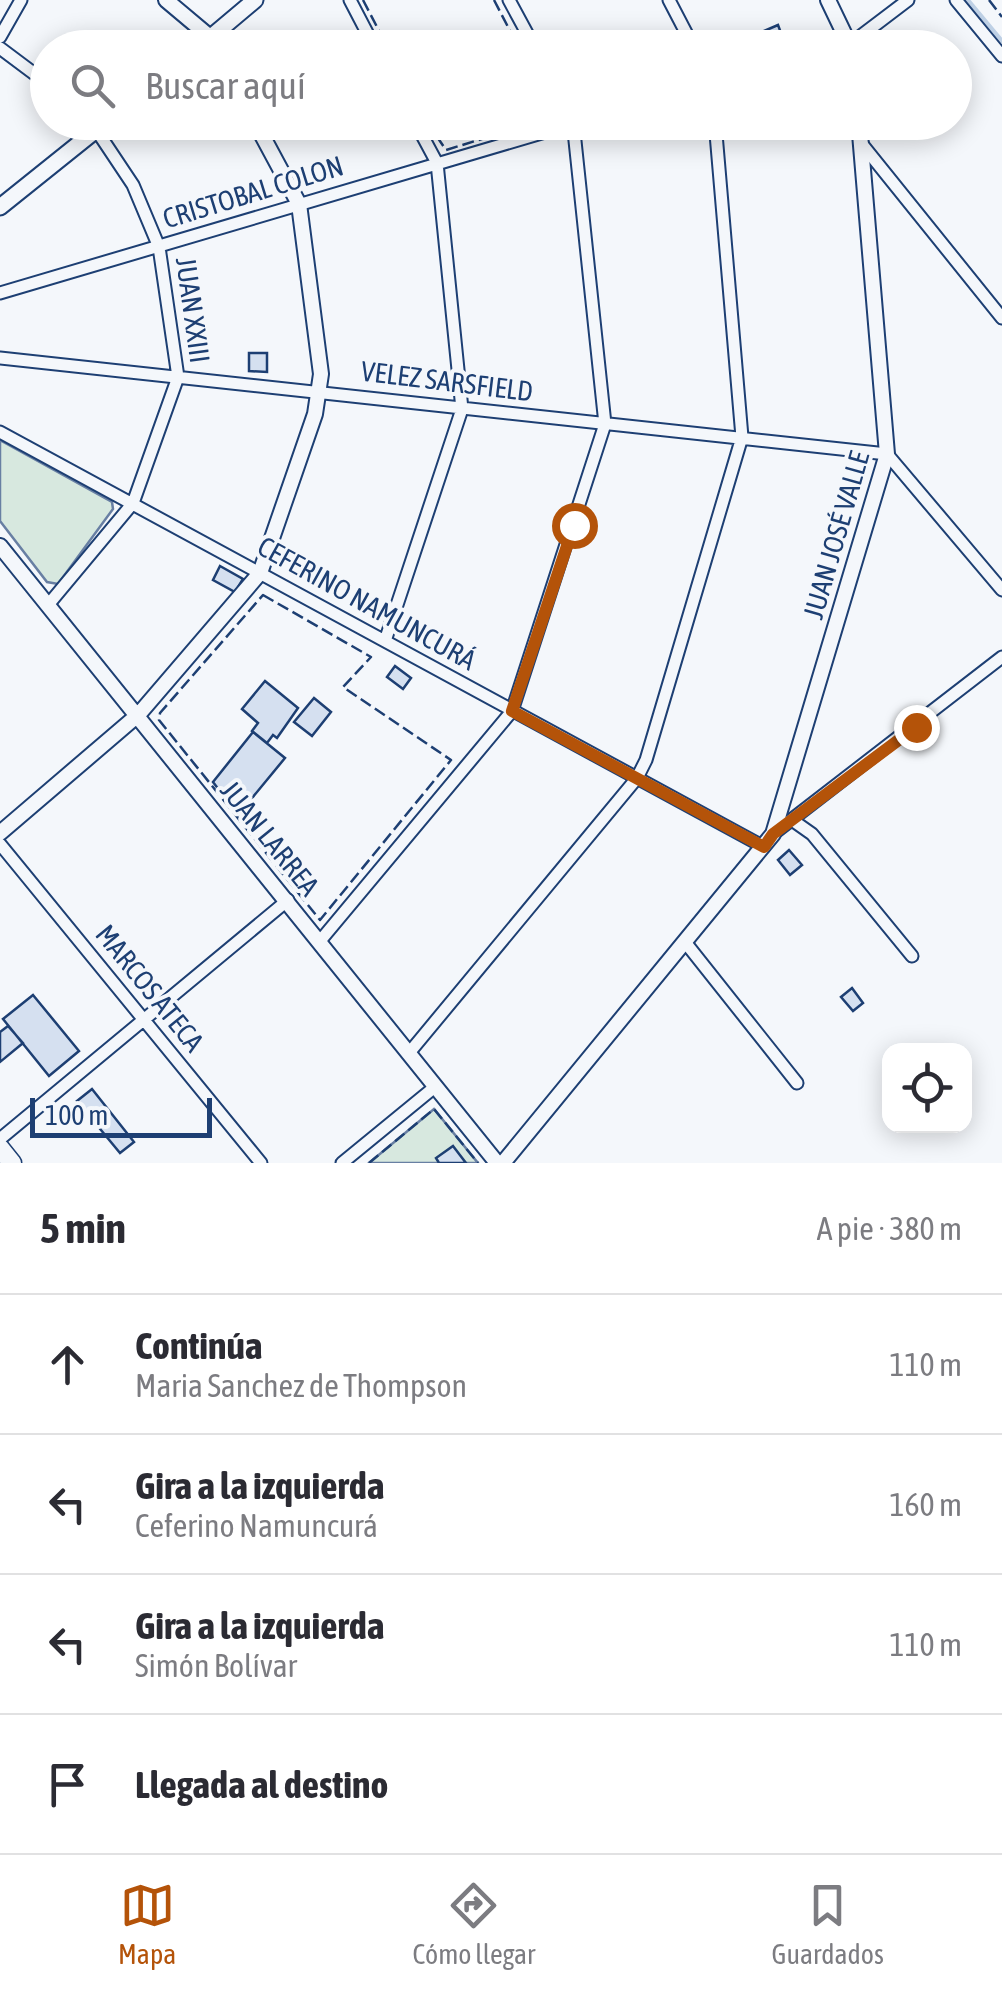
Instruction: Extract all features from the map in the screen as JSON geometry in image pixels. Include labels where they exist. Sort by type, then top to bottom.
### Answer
[{"type":"main road","points":[[223,30],[256,0]]},
{"type":"main road","points":[[0,207],[80,140]]},
{"type":"main road","points":[[0,1148],[12,1163]]},
{"type":"street","points":[[0,38],[21,0]]},
{"type":"street","points":[[166,0],[195,30]]},
{"type":"street","points":[[350,0],[366,30]]},
{"type":"street","points":[[509,0],[525,30]]},
{"type":"street","points":[[669,0],[685,30]]},
{"type":"street","points":[[828,0],[843,30]]},
{"type":"street","points":[[869,30],[908,0]]},
{"type":"street","points":[[956,0],[1002,56]]},
{"type":"street","points":[[0,48],[30,70]]},
{"type":"street","name":"JUAN XXIII","points":[[48,605],[133,503],[178,377],[159,246],[106,140]]},
{"type":"street","points":[[0,833],[139,714],[260,574],[320,392],[299,204],[265,140]]},
{"type":"street","points":[[385,641],[462,409],[437,163],[425,140]]},
{"type":"street","name":"CRISTOBAL COLON","points":[[0,294],[516,140]]},
{"type":"street","points":[[320,941],[512,711],[605,424],[577,140]]},
{"type":"street","points":[[410,1053],[636,778],[742,437],[717,140]]},
{"type":"street","name":"JUAN JOSÉ VALLE","points":[[500,1163],[768,840],[887,454],[861,140]]},
{"type":"street","points":[[861,143],[1002,318]]},
{"type":"street","name":"VELEZ SARSFIELD","points":[[0,358],[887,454]]},
{"type":"street","name":"CEFERINO NAMUNCURÁ","points":[[0,432],[636,778],[768,840]]},
{"type":"street","points":[[887,454],[1002,590]]},
{"type":"street","name":"JUAN LARREA","points":[[0,546],[500,1163]]},
{"type":"street","points":[[768,840],[1002,658]]},
{"type":"street","points":[[795,822],[812,834],[912,956]]},
{"type":"street","name":"MARCOS ATECA","points":[[0,844],[261,1163]]},
{"type":"street","points":[[0,1139],[288,900]]},
{"type":"street","points":[[685,942],[797,1082]]},
{"type":"street","points":[[342,1163],[436,1086]]},
{"type":"shaded area","points":[[0,440],[112,502],[113,509],[58,584],[47,582],[0,521]]},
{"type":"shaded area","points":[[434,1109],[478,1163],[369,1163]]},
{"type":"building","points":[[249,353],[267,353],[267,372],[249,371]]},
{"type":"building","points":[[220,566],[243,579],[235,592],[213,580]]},
{"type":"building","points":[[395,666],[411,678],[403,689],[387,677]]},
{"type":"building","points":[[265,681],[298,708],[277,738],[273,735],[267,743],[252,731],[258,723],[242,709]]},
{"type":"building","points":[[314,698],[331,712],[312,736],[294,722]]},
{"type":"building","points":[[253,732],[285,758],[238,815],[213,782]]},
{"type":"building","points":[[789,850],[802,865],[790,875],[778,860]]},
{"type":"building","points":[[852,988],[863,1003],[853,1011],[841,997]]},
{"type":"building","points":[[33,995],[79,1051],[49,1076],[3,1019]]},
{"type":"building","points":[[8,1026],[23,1043],[0,1062],[0,1032]]},
{"type":"building","points":[[92,1089],[134,1142],[120,1153],[77,1101]]},
{"type":"building","points":[[453,1146],[466,1163],[439,1163],[436,1158]]},
{"type":"waterway","points":[[968,0],[1002,41]]},
{"type":"fence","points":[[363,0],[379,30]]},
{"type":"fence","points":[[494,0],[510,30]]},
{"type":"fence","points":[[989,0],[1002,17]]},
{"type":"fence","points":[[439,140],[446,150],[478,140]]},
{"type":"fence","points":[[263,595],[371,657],[343,687],[451,760],[320,920],[159,720],[160,713],[263,595]]},
{"type":"fence","points":[[369,1163],[434,1109],[478,1163]]},
{"type":"route","points":[[574,525],[512,711],[764,847],[773,834],[795,822],[916,727]]}]
